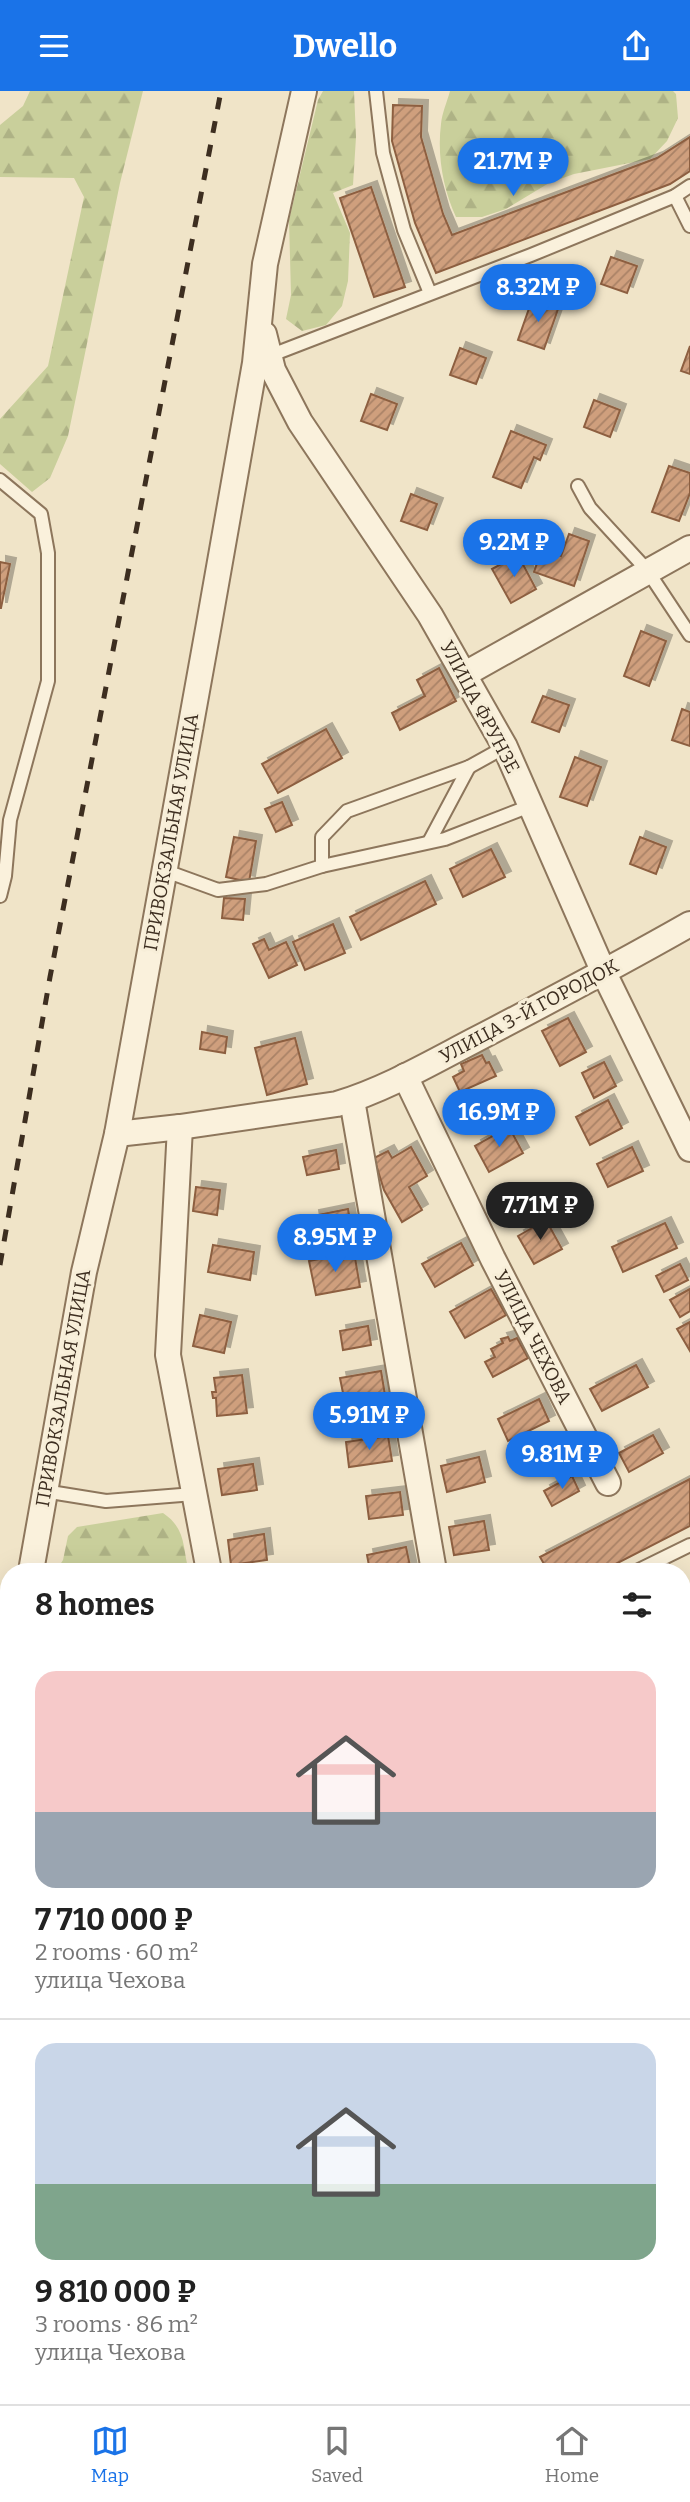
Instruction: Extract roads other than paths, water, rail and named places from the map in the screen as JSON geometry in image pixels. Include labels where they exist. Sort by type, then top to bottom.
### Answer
[{"type":"street","name":"ПРИВОКЗАЛЬНАЯ УЛИЦА","points":[[32,1563],[84,1272],[117,1134],[163,870],[262,359],[260,320],[265,264],[304,91]]},
{"type":"street","name":"УЛИЦА ФРУНЗЕ","points":[[262,359],[273,370],[300,422],[422,604],[505,747],[604,972],[690,1149]]},
{"type":"street","points":[[465,674],[690,548]]},
{"type":"street","name":"УЛИЦА 3-Й ГОРОДОК","points":[[117,1134],[352,1100],[405,1076],[690,924]]},
{"type":"street","name":"УЛИЦА ЧЕХОВА","points":[[405,1076],[493,1259],[608,1483]]},
{"type":"street","points":[[352,1100],[433,1563]]},
{"type":"street","points":[[180,1127],[167,1355],[207,1563]]},
{"type":"lane","points":[[376,91],[383,152],[404,230],[430,293]]},
{"type":"lane","points":[[262,359],[531,255],[675,196],[690,186]]},
{"type":"lane","points":[[675,196],[690,226]]},
{"type":"lane","points":[[0,480],[41,514],[48,553],[48,681],[10,820],[5,876],[0,896]]},
{"type":"lane","points":[[578,486],[590,508],[647,570],[690,635]]},
{"type":"lane","points":[[322,866],[322,837],[347,811],[469,767],[505,747]]},
{"type":"lane","points":[[429,842],[469,767]]},
{"type":"lane","points":[[163,870],[218,890],[266,884],[322,866],[445,839],[530,806]]},
{"type":"lane","points":[[44,1491],[106,1501],[194,1494]]},
{"type":"lane","points":[[653,1563],[690,1545]]},
{"type":"railway","points":[[0,1265],[50,977],[221,91]]}]
